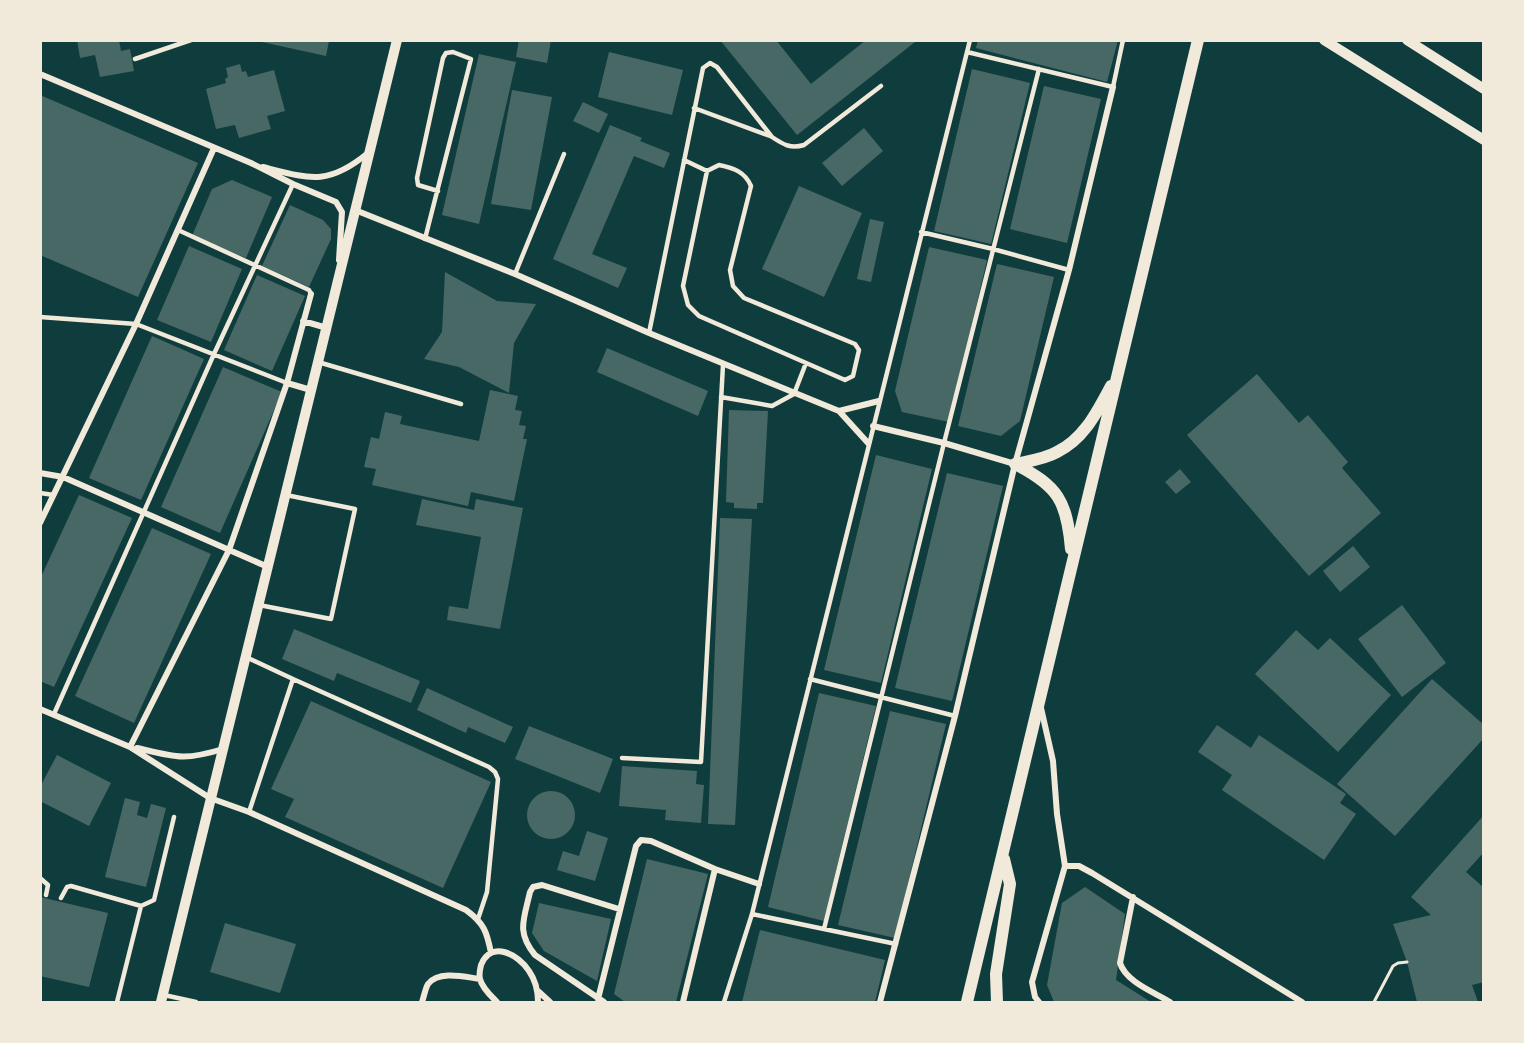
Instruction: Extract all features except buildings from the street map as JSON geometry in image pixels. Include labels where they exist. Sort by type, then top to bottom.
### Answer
[{"type":"main road","points":[[967,1002],[1199,42]]},
{"type":"main road","points":[[1015,464],[1055,454],[1069,446],[1090,424],[1118,372]]},
{"type":"main road","points":[[1015,464],[1040,477],[1058,495],[1069,521],[1072,561]]},
{"type":"main road","points":[[997,1002],[996,966],[1010,884],[1003,855]]},
{"type":"street","points":[[162,999],[397,40]]},
{"type":"street","points":[[1324,40],[1484,140]]},
{"type":"street","points":[[1407,40],[1484,89]]},
{"type":"street","points":[[40,74],[251,163],[292,184],[336,202],[342,212],[338,285]]},
{"type":"street","points":[[880,1002],[955,716],[1015,464],[1069,270],[1113,87]]},
{"type":"street","points":[[40,524],[136,324],[214,148]]},
{"type":"street","points":[[251,163],[303,177],[328,177],[353,165],[370,152]]},
{"type":"street","points":[[355,210],[424,240],[515,274],[723,365],[839,411],[868,443]]},
{"type":"street","points":[[130,747],[229,550],[287,383],[311,294]]},
{"type":"street","points":[[303,321],[327,328]]},
{"type":"street","points":[[287,383],[312,390]]},
{"type":"street","points":[[839,411],[879,401]]},
{"type":"street","points":[[873,426],[944,443],[1015,464]]},
{"type":"street","points":[[40,473],[63,477],[268,567]]},
{"type":"street","points":[[1039,701],[1050,739],[1057,814],[1065,866],[1032,982],[1035,997],[1039,1002]]},
{"type":"street","points":[[40,709],[130,747],[210,798],[249,812],[466,910],[478,919],[487,933],[491,953]]},
{"type":"street","points":[[130,747],[183,758],[198,757],[223,749]]},
{"type":"street","points":[[619,909],[542,885],[533,887],[530,892],[522,930],[527,945],[535,955],[601,1000],[619,909],[636,846],[641,840],[651,841],[715,869],[759,884]]},
{"type":"street","points":[[1065,866],[1079,866],[1302,1002]]},
{"type":"street","points":[[683,1002],[715,869]]},
{"type":"street","points":[[1133,897],[1120,963],[1130,977],[1170,1002]]},
{"type":"street","points":[[496,1002],[480,979],[480,969],[483,961],[491,953],[498,951],[512,953],[525,965],[538,991],[550,1002]]},
{"type":"street","points":[[525,965],[535,955]]},
{"type":"street","points":[[422,1002],[427,985],[434,979],[451,976],[480,979]]},
{"type":"street","points":[[538,991],[538,1002]]},
{"type":"lane","points":[[135,58],[191,40]]},
{"type":"lane","points":[[724,1002],[752,914],[970,40]]},
{"type":"lane","points":[[967,52],[1113,87],[1123,40]]},
{"type":"lane","points":[[424,240],[438,191],[471,59],[453,52],[446,52],[443,58],[417,178],[418,185],[438,191]]},
{"type":"lane","points":[[649,333],[703,68],[710,63],[717,67],[772,137]]},
{"type":"lane","points":[[824,929],[1039,69]]},
{"type":"lane","points":[[694,108],[772,137],[783,145],[794,148],[804,145],[881,86]]},
{"type":"lane","points":[[515,274],[564,154]]},
{"type":"lane","points":[[684,159],[707,171]]},
{"type":"lane","points":[[719,165],[732,168],[747,176],[751,186],[730,270],[733,286],[744,298],[855,344],[860,350],[853,376],[845,380],[699,316],[688,305],[683,286],[707,171],[719,165]]},
{"type":"lane","points":[[54,714],[292,184]]},
{"type":"lane","points":[[178,230],[309,290],[311,294]]},
{"type":"lane","points":[[921,232],[1069,270]]},
{"type":"lane","points":[[40,317],[136,324],[287,383]]},
{"type":"lane","points":[[318,362],[461,404]]},
{"type":"lane","points":[[722,397],[772,406],[794,394],[806,363]]},
{"type":"lane","points":[[622,758],[701,762],[723,365]]},
{"type":"lane","points":[[40,493],[54,495]]},
{"type":"lane","points":[[259,605],[331,619],[355,509],[286,495]]},
{"type":"lane","points":[[246,657],[489,767],[495,772],[498,779],[487,892],[478,919]]},
{"type":"lane","points":[[249,812],[293,679]]},
{"type":"lane","points":[[810,679],[955,716]]},
{"type":"lane","points":[[61,898],[67,887],[71,886],[141,906],[154,900],[174,817]]},
{"type":"lane","points":[[40,878],[48,885],[46,895]]},
{"type":"lane","points":[[117,1002],[141,906]]},
{"type":"lane","points":[[752,914],[896,944]]},
{"type":"lane","points":[[162,999],[196,1002]]},
{"type":"path","points":[[1374,1002],[1393,966],[1407,962]]}]
